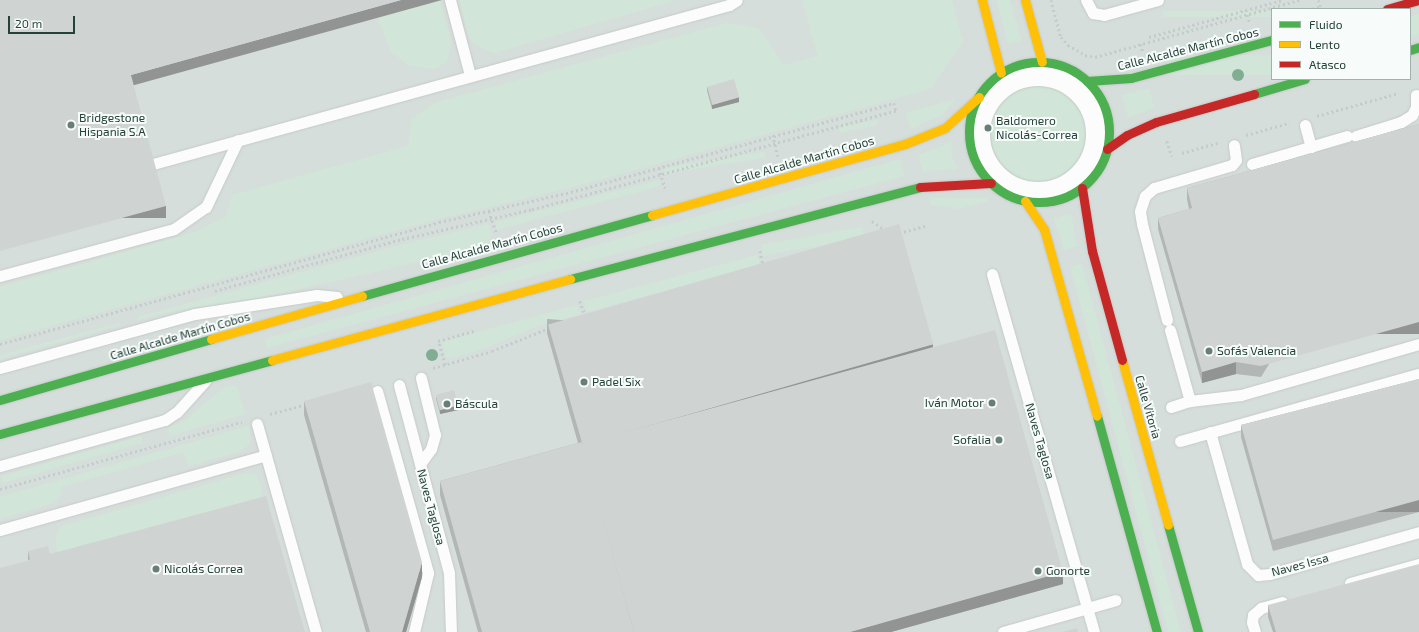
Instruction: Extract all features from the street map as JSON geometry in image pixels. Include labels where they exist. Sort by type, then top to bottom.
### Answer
[{"type":"main road","points":[[979,97],[969,126],[970,142],[977,164],[991,183],[1001,191],[1025,201],[1056,200],[1082,188],[1095,174],[1107,149],[1108,124],[1106,112],[1101,100],[1083,87],[1073,71],[1042,62],[1022,64],[1001,73],[982,0]]},
{"type":"main road","points":[[1025,0],[1042,62]]},
{"type":"main road","points":[[1391,8],[1419,0]]},
{"type":"main road","name":"Calle Alcalde Martín Cobos","points":[[1083,87],[1131,78],[1271,40]]},
{"type":"main road","name":"Calle Alcalde Martín Cobos","points":[[0,400],[353,298],[923,138],[958,119],[1001,73]]},
{"type":"main road","points":[[1107,149],[1127,135],[1156,122],[1302,80]]},
{"type":"main road","points":[[0,434],[209,376],[363,337],[862,200],[927,185],[991,183]]},
{"type":"main road","name":"Calle Vitoria","points":[[1082,188],[1092,251],[1198,632]]},
{"type":"main road","points":[[1025,201],[1044,229],[1157,632]]},
{"type":"street","points":[[1032,75],[1053,77],[1083,87],[1095,118],[1097,138],[1092,157],[1081,173],[1066,186],[1047,192],[1027,192],[1000,179],[987,162],[980,143],[982,117],[995,94],[1012,81],[1032,75]]},
{"type":"lane","points":[[450,0],[470,75]]},
{"type":"lane","points":[[153,164],[470,75],[729,5],[737,0]]},
{"type":"lane","points":[[1086,0],[1093,13],[1104,15],[1158,0]]},
{"type":"lane","points":[[1252,164],[1401,122],[1412,115],[1416,107],[1416,95]]},
{"type":"lane","points":[[1305,125],[1312,147]]},
{"type":"lane","points":[[0,276],[174,229],[206,207],[238,140]]},
{"type":"lane","points":[[1190,401],[1168,325],[1140,211],[1145,196],[1154,188],[1232,165],[1236,160],[1234,145]]},
{"type":"lane","name":"Naves Taglosa","points":[[992,274],[1094,632]]},
{"type":"lane","points":[[0,368],[195,314],[317,295],[353,298]]},
{"type":"lane","points":[[1171,407],[1190,401],[1241,395],[1419,344]]},
{"type":"lane","points":[[420,464],[431,449],[435,435],[424,374]]},
{"type":"lane","points":[[1180,441],[1419,374]]},
{"type":"lane","points":[[0,466],[165,420],[177,412],[209,376]]},
{"type":"lane","name":"Naves Taglosa","points":[[399,385],[449,573],[451,632]]},
{"type":"lane","points":[[377,391],[428,573],[428,579],[414,632]]},
{"type":"lane","points":[[253,422],[266,455],[316,632]]},
{"type":"lane","name":"Naves Issa","points":[[1210,432],[1247,564],[1258,575],[1270,574],[1419,532]]},
{"type":"lane","points":[[0,530],[266,455]]},
{"type":"lane","points":[[1336,587],[1419,564]]},
{"type":"lane","points":[[1254,632],[1252,622],[1261,608],[1291,599]]},
{"type":"lane","points":[[1003,632],[1116,600]]},
{"type":"path","points":[[1051,0],[1061,37],[1068,45],[1091,56],[1271,8]]},
{"type":"path","points":[[1149,37],[1282,0]]},
{"type":"path","points":[[1271,8],[1299,0]]},
{"type":"path","points":[[1316,8],[1320,7],[1318,0]]},
{"type":"path","points":[[1246,10],[1251,26]]},
{"type":"path","points":[[0,344],[439,222],[571,192],[894,103],[896,111],[661,176],[531,210],[400,240],[207,294]]},
{"type":"path","points":[[773,136],[778,157]]},
{"type":"path","points":[[659,168],[664,188]]},
{"type":"path","points":[[893,235],[926,226]]},
{"type":"path","points":[[760,251],[765,269]]},
{"type":"path","points":[[580,301],[586,318]]},
{"type":"path","points":[[424,374],[477,356],[553,327]]},
{"type":"path","points":[[268,415],[311,402]]},
{"type":"path","points":[[0,489],[253,422]]},
{"type":"shaded area","points":[[0,0],[1419,0],[1419,632],[0,632]]},
{"type":"green space","points":[[440,0],[451,41],[447,61],[439,67],[430,69],[408,65],[391,51],[378,18]]},
{"type":"green space","points":[[459,0],[677,0],[494,53],[475,44],[469,37]]},
{"type":"green space","points":[[802,0],[952,0],[963,42],[930,89],[573,187],[438,219],[0,340],[0,287],[195,232],[226,217],[232,195],[408,146],[412,119],[434,103],[727,23],[759,29],[784,65],[818,56]]},
{"type":"green space","points":[[997,0],[1010,0],[1021,40],[1008,44]]},
{"type":"green space","points":[[1163,11],[1271,11],[1271,17],[1163,17]]},
{"type":"green space","points":[[1419,14],[1419,34],[1411,37],[1411,17]]},
{"type":"green space","points":[[1167,55],[1271,55],[1271,75],[1167,75]]},
{"type":"green space","points":[[1039,79],[1060,83],[1077,95],[1089,112],[1093,133],[1089,154],[1077,171],[1060,183],[1039,187],[1018,183],[1001,171],[989,154],[985,133],[989,112],[1001,95],[1018,83]]},
{"type":"green space","points":[[1149,89],[1154,108],[1128,117],[1122,95]]},
{"type":"green space","points":[[956,99],[943,114],[911,129],[906,113]]},
{"type":"green space","points":[[877,120],[878,125],[840,132],[839,127]]},
{"type":"green space","points":[[951,141],[952,157],[958,170],[945,169],[923,172],[918,155],[941,147]]},
{"type":"green space","points":[[764,152],[765,158],[665,174],[664,168]]},
{"type":"green space","points":[[900,159],[904,176],[267,348],[265,339]]},
{"type":"green space","points":[[659,180],[660,186],[497,230],[495,222]]},
{"type":"green space","points":[[929,198],[987,198],[988,201],[959,209],[931,205]]},
{"type":"green space","points":[[1071,214],[1077,246],[1064,250],[1054,218]]},
{"type":"green space","points":[[488,224],[492,235],[485,247],[259,298],[172,311],[138,320],[138,317],[400,245]]},
{"type":"green space","points":[[862,227],[864,238],[763,256],[762,245]]},
{"type":"green space","points":[[757,255],[760,266],[587,312],[584,301]]},
{"type":"green space","points":[[1082,264],[1181,632],[1168,632],[1070,267]]},
{"type":"green space","points":[[577,305],[580,314],[537,326],[478,351],[447,359],[442,342]]},
{"type":"green space","points":[[119,323],[120,325],[0,359],[0,355]]},
{"type":"green space","points":[[232,385],[237,387],[245,414],[170,436],[168,428],[185,420],[225,387]]},
{"type":"green space","points":[[249,426],[250,444],[241,451],[189,466],[184,452],[61,487],[61,495],[54,503],[0,519],[0,497]]},
{"type":"green space","points":[[141,436],[143,443],[3,483],[1,476]]},
{"type":"green space","points":[[246,473],[254,474],[258,478],[264,500],[60,557],[56,545],[57,532],[62,526]]},
{"type":"building","name":"Bridgestone Hispania S.A","points":[[0,0],[401,0],[131,75],[166,206],[0,251]]},
{"type":"building","points":[[734,79],[739,97],[712,105],[707,87]]},
{"type":"building","points":[[1419,124],[1419,322],[1261,366],[1236,362],[1202,372],[1158,218],[1192,208],[1187,188]]},
{"type":"building","points":[[899,224],[933,344],[583,445],[548,325]]},
{"type":"building","points":[[995,330],[1063,572],[850,632],[634,632],[582,444]]},
{"type":"building","points":[[1419,379],[1419,500],[1273,540],[1241,425]]},
{"type":"building","points":[[371,382],[422,562],[402,632],[370,632],[304,401]]},
{"type":"building","name":"Báscula","points":[[454,390],[458,405],[440,410],[436,395]]},
{"type":"building","points":[[582,442],[634,632],[482,632],[440,481]]},
{"type":"building","name":"Nicolás Correa","points":[[266,496],[305,632],[0,632],[0,568],[30,560],[28,551],[48,546],[50,554]]},
{"type":"building","points":[[1419,564],[1419,632],[1276,632],[1268,605]]},
{"type":"building","points":[[1077,628],[1078,632],[1062,632]]},
{"type":"traffic: fast","points":[[1087,81],[1131,78],[1271,40]]},
{"type":"traffic: fast","points":[[1411,50],[1419,47]]},
{"type":"traffic: fast","points":[[1039,62],[1059,65],[1066,68],[1078,74],[1093,88],[1106,112],[1109,132],[1106,152],[1103,159],[1097,171],[1083,186],[1059,199],[1039,202],[1019,199],[1012,196],[1000,190],[985,176],[972,152],[969,132],[972,112],[975,105],[981,93],[995,78],[1019,65],[1039,62]]},
{"type":"traffic: fast","points":[[1254,94],[1302,80]]},
{"type":"traffic: fast","points":[[570,279],[920,187]]},
{"type":"traffic: fast","points":[[362,296],[652,215]]},
{"type":"traffic: fast","points":[[0,400],[211,339]]},
{"type":"traffic: fast","points":[[0,434],[272,360]]},
{"type":"traffic: fast","points":[[1097,416],[1157,632]]},
{"type":"traffic: fast","points":[[1168,525],[1198,632]]},
{"type":"traffic: slow","points":[[982,0],[1001,73]]},
{"type":"traffic: slow","points":[[1025,0],[1042,62]]},
{"type":"traffic: slow","points":[[652,215],[905,144],[945,128],[979,97]]},
{"type":"traffic: slow","points":[[1025,201],[1044,229],[1097,416]]},
{"type":"traffic: slow","points":[[272,360],[570,279]]},
{"type":"traffic: slow","points":[[211,339],[362,296]]},
{"type":"traffic: slow","points":[[1122,360],[1168,525]]},
{"type":"traffic: jam","points":[[1391,8],[1419,0]]},
{"type":"traffic: jam","points":[[1107,149],[1127,135],[1156,122],[1254,94]]},
{"type":"traffic: jam","points":[[920,187],[991,183]]},
{"type":"traffic: jam","points":[[1082,188],[1092,251],[1122,360]]},
{"type":"place","name":"Bridgestone Hispania S.A","points":[[71,125]]},
{"type":"place","name":"Baldomero Nicolás-Correa","points":[[988,128]]},
{"type":"place","name":"Sofás Valencia","points":[[1209,351]]},
{"type":"place","name":"Padel Six","points":[[584,382]]},
{"type":"place","name":"Iván Motor","points":[[992,403]]},
{"type":"place","name":"Báscula","points":[[447,404]]},
{"type":"place","name":"Sofalia","points":[[999,440]]},
{"type":"place","name":"Nicolás Correa","points":[[156,569]]},
{"type":"place","name":"Gonorte","points":[[1038,571]]}]
